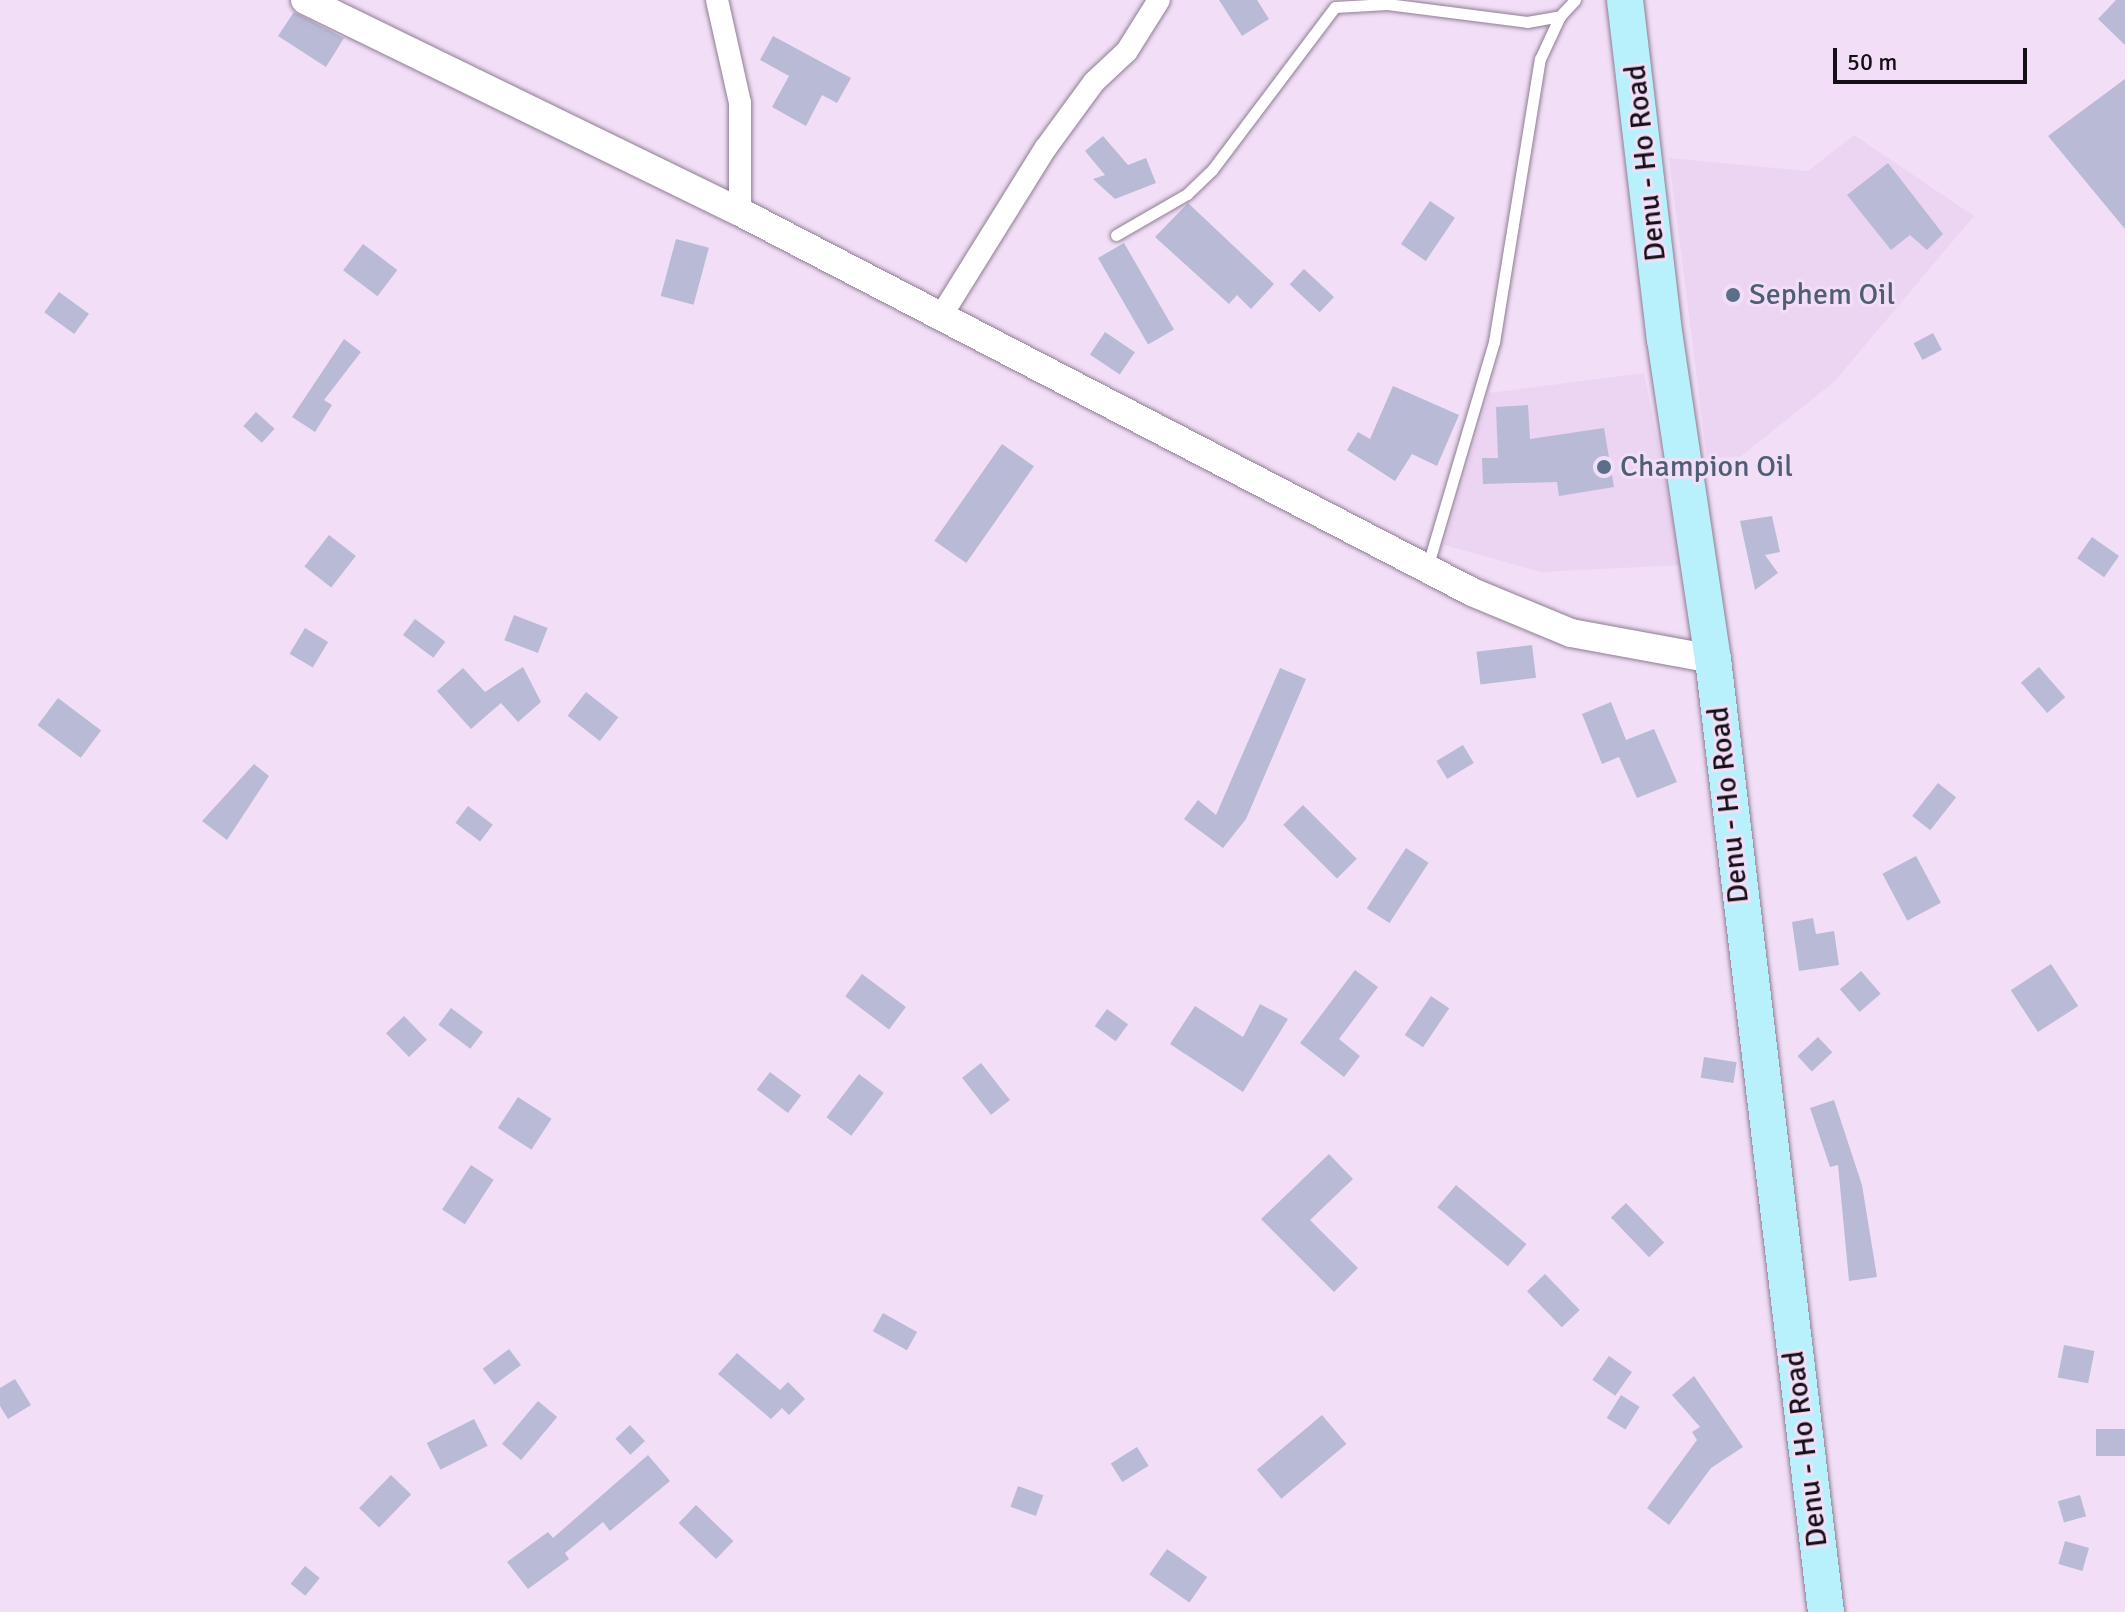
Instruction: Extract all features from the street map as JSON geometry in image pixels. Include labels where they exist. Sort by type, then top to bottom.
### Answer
[{"type":"main road","name":"Denu - Ho Road","points":[[1625,0],[1665,339],[1713,659],[1826,1612]]},
{"type":"street","points":[[305,0],[740,212],[1426,568],[1571,633],[1713,659]]},
{"type":"street","points":[[717,0],[740,103],[740,212]]},
{"type":"street","points":[[941,316],[1045,149],[1094,82],[1127,51],[1159,0]]},
{"type":"lane","points":[[1426,568],[1494,342],[1540,59],[1560,16],[1575,0]]},
{"type":"lane","points":[[1116,235],[1187,194],[1212,170],[1335,7],[1387,4],[1527,22],[1560,16]]},
{"type":"shaded area","points":[[1854,135],[1974,216],[1834,382],[1740,457],[1707,458],[1669,158],[1808,171]]},
{"type":"shaded area","points":[[1644,373],[1682,565],[1541,572],[1444,545],[1489,393]]},
{"type":"building","points":[[1219,0],[1257,0],[1269,19],[1242,36]]},
{"type":"building","points":[[2116,0],[2125,0],[2125,45],[2098,19]]},
{"type":"building","points":[[294,12],[344,38],[326,67],[278,36]]},
{"type":"building","points":[[773,36],[851,78],[837,103],[822,95],[806,126],[772,107],[789,76],[760,60]]},
{"type":"building","points":[[2125,79],[2125,229],[2048,136]]},
{"type":"building","points":[[1103,136],[1128,165],[1146,158],[1156,183],[1115,199],[1093,179],[1105,175],[1085,151]]},
{"type":"building","points":[[1888,163],[1943,234],[1927,250],[1910,235],[1891,250],[1847,195]]},
{"type":"building","points":[[1430,201],[1455,218],[1426,261],[1401,244]]},
{"type":"building","points":[[1188,203],[1274,284],[1251,309],[1237,295],[1229,304],[1155,237]]},
{"type":"building","points":[[676,239],[709,248],[694,305],[661,296]]},
{"type":"building","points":[[1124,243],[1174,330],[1148,345],[1098,258]]},
{"type":"building","points":[[363,244],[397,270],[377,296],[343,270]]},
{"type":"building","points":[[1304,269],[1334,297],[1320,312],[1290,284]]},
{"type":"building","points":[[59,292],[89,314],[74,334],[44,312]]},
{"type":"building","points":[[1105,332],[1135,352],[1120,375],[1090,354]]},
{"type":"building","points":[[1933,333],[1942,350],[1922,360],[1914,343]]},
{"type":"building","points":[[344,339],[361,352],[324,400],[332,405],[315,432],[292,417]]},
{"type":"building","points":[[1393,386],[1459,415],[1437,466],[1412,454],[1395,481],[1347,450],[1358,432],[1370,439]]},
{"type":"building","points":[[1528,405],[1530,439],[1604,428],[1614,487],[1559,496],[1557,482],[1483,484],[1482,458],[1498,458],[1496,407]]},
{"type":"building","points":[[256,412],[275,429],[262,443],[243,426]]},
{"type":"building","points":[[1002,444],[1034,466],[966,563],[934,541]]},
{"type":"building","points":[[1772,516],[1780,552],[1765,555],[1778,573],[1755,590],[1740,521]]},
{"type":"building","points":[[329,535],[356,556],[331,587],[304,567]]},
{"type":"building","points":[[2092,537],[2119,556],[2104,577],[2077,558]]},
{"type":"building","points":[[514,615],[548,628],[538,653],[504,640]]},
{"type":"building","points":[[415,619],[445,642],[433,658],[403,635]]},
{"type":"building","points":[[305,628],[328,642],[313,668],[290,654]]},
{"type":"building","points":[[1532,645],[1536,678],[1480,685],[1476,652]]},
{"type":"building","points":[[523,667],[541,702],[518,722],[501,703],[471,729],[437,691],[463,668],[485,692]]},
{"type":"building","points":[[2039,667],[2065,697],[2047,713],[2021,683]]},
{"type":"building","points":[[1280,668],[1306,679],[1246,819],[1223,848],[1184,819],[1198,800],[1216,815]]},
{"type":"building","points":[[586,692],[618,717],[600,741],[568,716]]},
{"type":"building","points":[[58,698],[101,730],[81,758],[38,725]]},
{"type":"building","points":[[1611,702],[1626,740],[1654,729],[1677,782],[1637,798],[1619,757],[1602,764],[1582,714]]},
{"type":"building","points":[[1463,745],[1474,763],[1447,779],[1436,761]]},
{"type":"building","points":[[254,764],[269,776],[227,840],[202,821]]},
{"type":"building","points":[[1938,783],[1956,797],[1930,830],[1912,816]]},
{"type":"building","points":[[1303,805],[1357,859],[1337,879],[1283,825]]},
{"type":"building","points":[[468,806],[493,825],[480,841],[455,823]]},
{"type":"building","points":[[1406,848],[1429,863],[1389,923],[1367,908]]},
{"type":"building","points":[[1916,856],[1941,903],[1907,921],[1882,874]]},
{"type":"building","points":[[1813,918],[1816,934],[1834,931],[1839,965],[1799,971],[1792,922]]},
{"type":"building","points":[[2051,964],[2078,1006],[2038,1032],[2011,990]]},
{"type":"building","points":[[1355,970],[1378,987],[1339,1039],[1360,1056],[1344,1077],[1300,1043]]},
{"type":"building","points":[[1861,971],[1881,994],[1860,1012],[1840,989]]},
{"type":"building","points":[[862,974],[906,1007],[889,1029],[845,996]]},
{"type":"building","points":[[1431,996],[1449,1008],[1423,1047],[1405,1035]]},
{"type":"building","points":[[1260,1004],[1288,1019],[1243,1092],[1170,1044],[1195,1006],[1243,1037]]},
{"type":"building","points":[[451,1008],[483,1032],[470,1049],[438,1025]]},
{"type":"building","points":[[1107,1009],[1128,1024],[1116,1041],[1095,1026]]},
{"type":"building","points":[[404,1016],[427,1040],[409,1057],[386,1033]]},
{"type":"building","points":[[1818,1037],[1832,1052],[1812,1071],[1798,1056]]},
{"type":"building","points":[[1704,1057],[1737,1062],[1733,1083],[1701,1078]]},
{"type":"building","points":[[981,1063],[1010,1100],[991,1115],[962,1078]]},
{"type":"building","points":[[770,1072],[801,1095],[788,1113],[757,1090]]},
{"type":"building","points":[[859,1074],[884,1093],[851,1136],[827,1117]]},
{"type":"building","points":[[518,1097],[552,1119],[531,1150],[498,1128]]},
{"type":"building","points":[[1834,1100],[1862,1185],[1877,1277],[1849,1281],[1838,1165],[1830,1167],[1810,1108]]},
{"type":"building","points":[[1329,1154],[1353,1179],[1310,1220],[1358,1268],[1334,1292],[1261,1219]]},
{"type":"building","points":[[471,1165],[494,1180],[465,1224],[442,1209]]},
{"type":"building","points":[[1456,1185],[1526,1244],[1508,1266],[1437,1207]]},
{"type":"building","points":[[1626,1203],[1664,1243],[1649,1257],[1611,1218]]},
{"type":"building","points":[[1545,1274],[1580,1310],[1562,1327],[1527,1291]]},
{"type":"building","points":[[883,1313],[917,1332],[907,1350],[873,1331]]},
{"type":"building","points":[[2064,1345],[2094,1351],[2088,1383],[2058,1377]]},
{"type":"building","points":[[509,1349],[521,1365],[495,1385],[483,1369]]},
{"type":"building","points":[[737,1353],[780,1390],[788,1382],[805,1399],[789,1415],[782,1408],[771,1419],[718,1374]]},
{"type":"building","points":[[1609,1356],[1632,1372],[1615,1396],[1592,1380]]},
{"type":"building","points":[[1694,1376],[1743,1447],[1711,1468],[1669,1525],[1647,1508],[1697,1440],[1692,1432],[1700,1427],[1672,1395]]},
{"type":"building","points":[[15,1379],[31,1405],[8,1419],[0,1406],[0,1388]]},
{"type":"building","points":[[1621,1395],[1640,1407],[1625,1430],[1607,1418]]},
{"type":"building","points":[[538,1401],[557,1417],[521,1460],[502,1444]]},
{"type":"building","points":[[1322,1415],[1346,1444],[1281,1499],[1257,1470]]},
{"type":"building","points":[[474,1419],[488,1446],[440,1470],[427,1443]]},
{"type":"building","points":[[630,1425],[645,1441],[630,1455],[615,1439]]},
{"type":"building","points":[[2096,1429],[2125,1429],[2125,1456],[2096,1456]]},
{"type":"building","points":[[1137,1447],[1149,1466],[1122,1482],[1111,1463]]},
{"type":"building","points":[[648,1455],[670,1481],[610,1531],[603,1522],[565,1553],[569,1559],[528,1589],[507,1562],[548,1532],[553,1538]]},
{"type":"building","points":[[391,1475],[411,1494],[379,1528],[359,1508]]},
{"type":"building","points":[[1018,1486],[1043,1495],[1036,1516],[1010,1507]]},
{"type":"building","points":[[2080,1495],[2086,1516],[2064,1522],[2058,1501]]},
{"type":"building","points":[[696,1505],[733,1541],[716,1559],[679,1523]]},
{"type":"building","points":[[2065,1541],[2089,1548],[2082,1571],[2058,1564]]},
{"type":"building","points":[[1167,1549],[1207,1577],[1189,1602],[1149,1574]]},
{"type":"building","points":[[305,1566],[320,1578],[305,1596],[291,1584]]},
{"type":"place","name":"Sephem Oil","points":[[1733,295]]},
{"type":"place","name":"Champion Oil","points":[[1604,467]]}]
